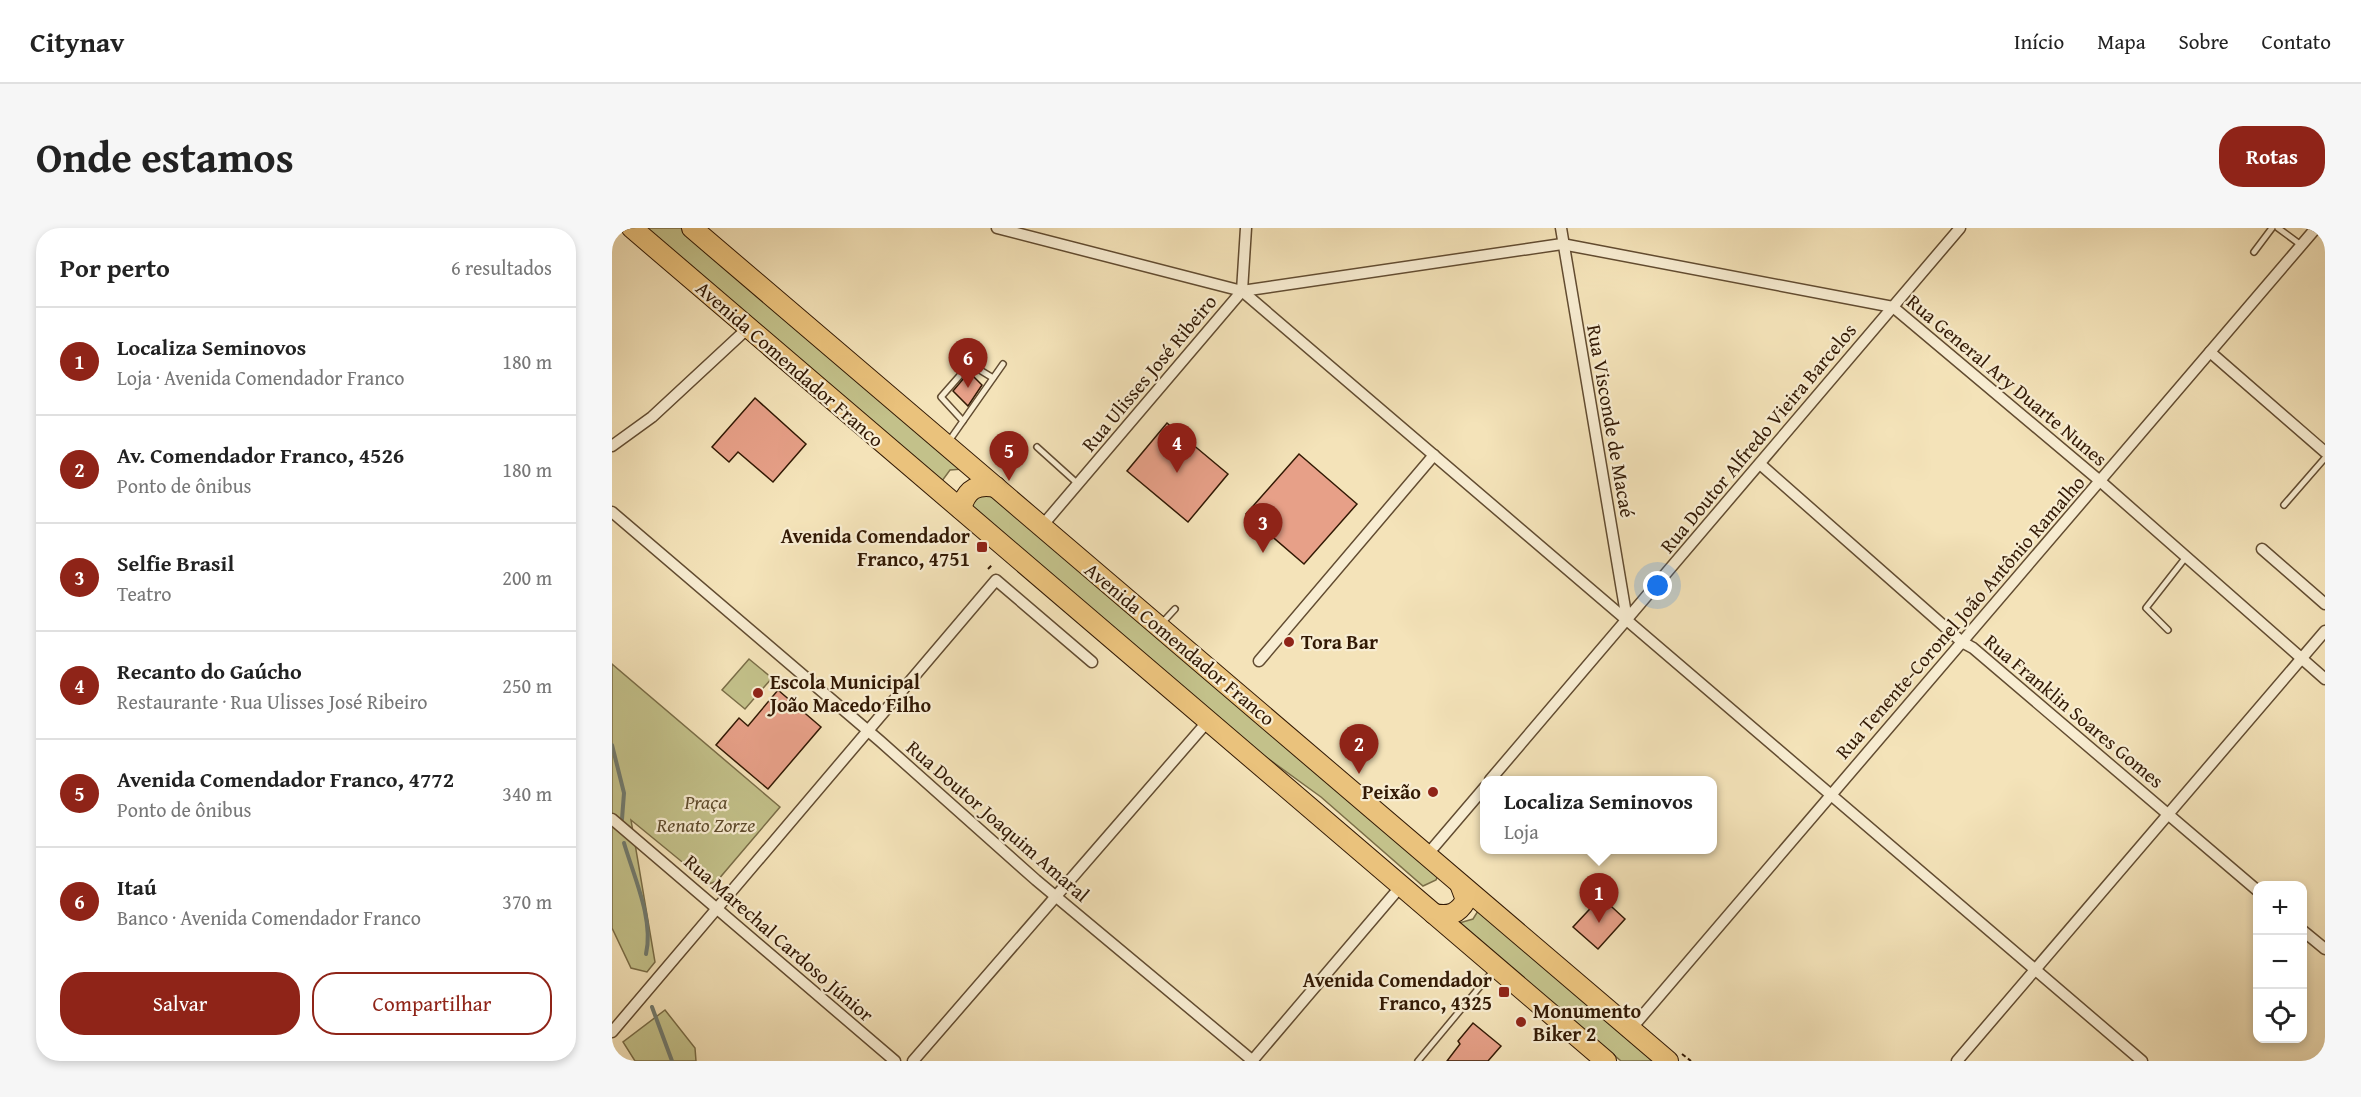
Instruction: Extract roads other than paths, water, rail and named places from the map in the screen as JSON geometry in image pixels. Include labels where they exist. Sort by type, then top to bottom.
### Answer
[{"type":"highway","name":"Avenida Comendador Franco","points":[[632,228],[1605,1061]]},
{"type":"highway","name":"Avenida Comendador Franco","points":[[692,228],[1668,1061]]},
{"type":"highway","points":[[961,509],[968,492],[975,487],[996,487]]},
{"type":"highway","points":[[1434,914],[1454,915],[1461,909],[1466,900],[1460,884]]},
{"type":"street","name":"Rua General Ary Duarte Nunes","points":[[997,228],[1242,291],[1563,244],[1893,307],[2100,481],[2325,679]]},
{"type":"street","name":"Rua Ulisses José Ribeiro","points":[[1042,526],[1242,291],[1246,228]]},
{"type":"street","name":"Rua Visconde de Macaé","points":[[1561,228],[1627,620]]},
{"type":"street","name":"Rua Doutor Alfredo Vieira Barcelos","points":[[1493,776],[1960,228]]},
{"type":"street","name":"Rua Tenente-Coronel João Antônio Ramalho","points":[[1631,1029],[2316,228]]},
{"type":"street","points":[[1242,291],[2142,1061]]},
{"type":"street","points":[[612,446],[660,410],[748,328]]},
{"type":"street","points":[[2210,352],[2325,452]]},
{"type":"street","points":[[1259,661],[1434,455]]},
{"type":"street","name":"Rua Franklin Soares Gomes","points":[[1760,464],[1962,642],[1973,648],[2253,887]]},
{"type":"street","name":"Rua Doutor Joaquim Amaral","points":[[612,512],[868,731],[1055,896],[1252,1061]]},
{"type":"street","points":[[2262,549],[2325,604]]},
{"type":"street","points":[[612,1032],[996,580],[1092,662]]},
{"type":"street","points":[[1957,1061],[2325,631]]},
{"type":"street","points":[[913,1061],[1208,721]]},
{"type":"street","points":[[1427,855],[1480,793]]},
{"type":"street","name":"Rua Marechal Cardoso Júnior","points":[[612,819],[895,1061]]},
{"type":"street","points":[[1252,1061],[1401,886]]},
{"type":"street","points":[[2307,934],[2325,949]]},
{"type":"lane","points":[[2254,252],[2272,228]]},
{"type":"lane","points":[[2278,228],[2301,245]]},
{"type":"lane","points":[[963,421],[941,397],[970,364],[993,378]]},
{"type":"lane","points":[[947,445],[1003,364]]},
{"type":"lane","points":[[1037,447],[1078,484]]},
{"type":"lane","points":[[2284,505],[2325,458]]},
{"type":"lane","points":[[2168,630],[2146,608],[2186,557]]},
{"type":"lane","points":[[1159,627],[1175,609]]},
{"type":"lane","points":[[1418,1061],[1496,967]]},
{"type":"waterway","points":[[612,745],[624,793],[622,819]]},
{"type":"waterway","points":[[624,843],[645,913],[648,941],[646,954]]},
{"type":"waterway","points":[[652,1007],[672,1061]]},
{"type":"place","name":"Itaú","points":[[968,388]]},
{"type":"place","name":"Recanto do Gaúcho","points":[[1177,473]]},
{"type":"place","name":"Avenida Comendador Franco, 4772","points":[[1009,481]]},
{"type":"place","name":"Avenida Comendador Franco, 4751","points":[[982,547]]},
{"type":"place","name":"Selfie Brasil","points":[[1263,553]]},
{"type":"place","name":"Tora Bar","points":[[1289,642]]},
{"type":"place","name":"Escola Municipal João Macedo Filho","points":[[758,693]]},
{"type":"place","name":"Av. Comendador Franco, 4526","points":[[1359,774]]},
{"type":"place","name":"Peixão","points":[[1433,792]]},
{"type":"place","name":"Localiza Seminovos","points":[[1599,923]]},
{"type":"place","name":"Avenida Comendador Franco, 4325","points":[[1504,992]]},
{"type":"place","name":"Monumento Biker 2","points":[[1521,1022]]},
{"type":"park label","name":"Praça Renato Zorze","points":[[706,814]]}]
